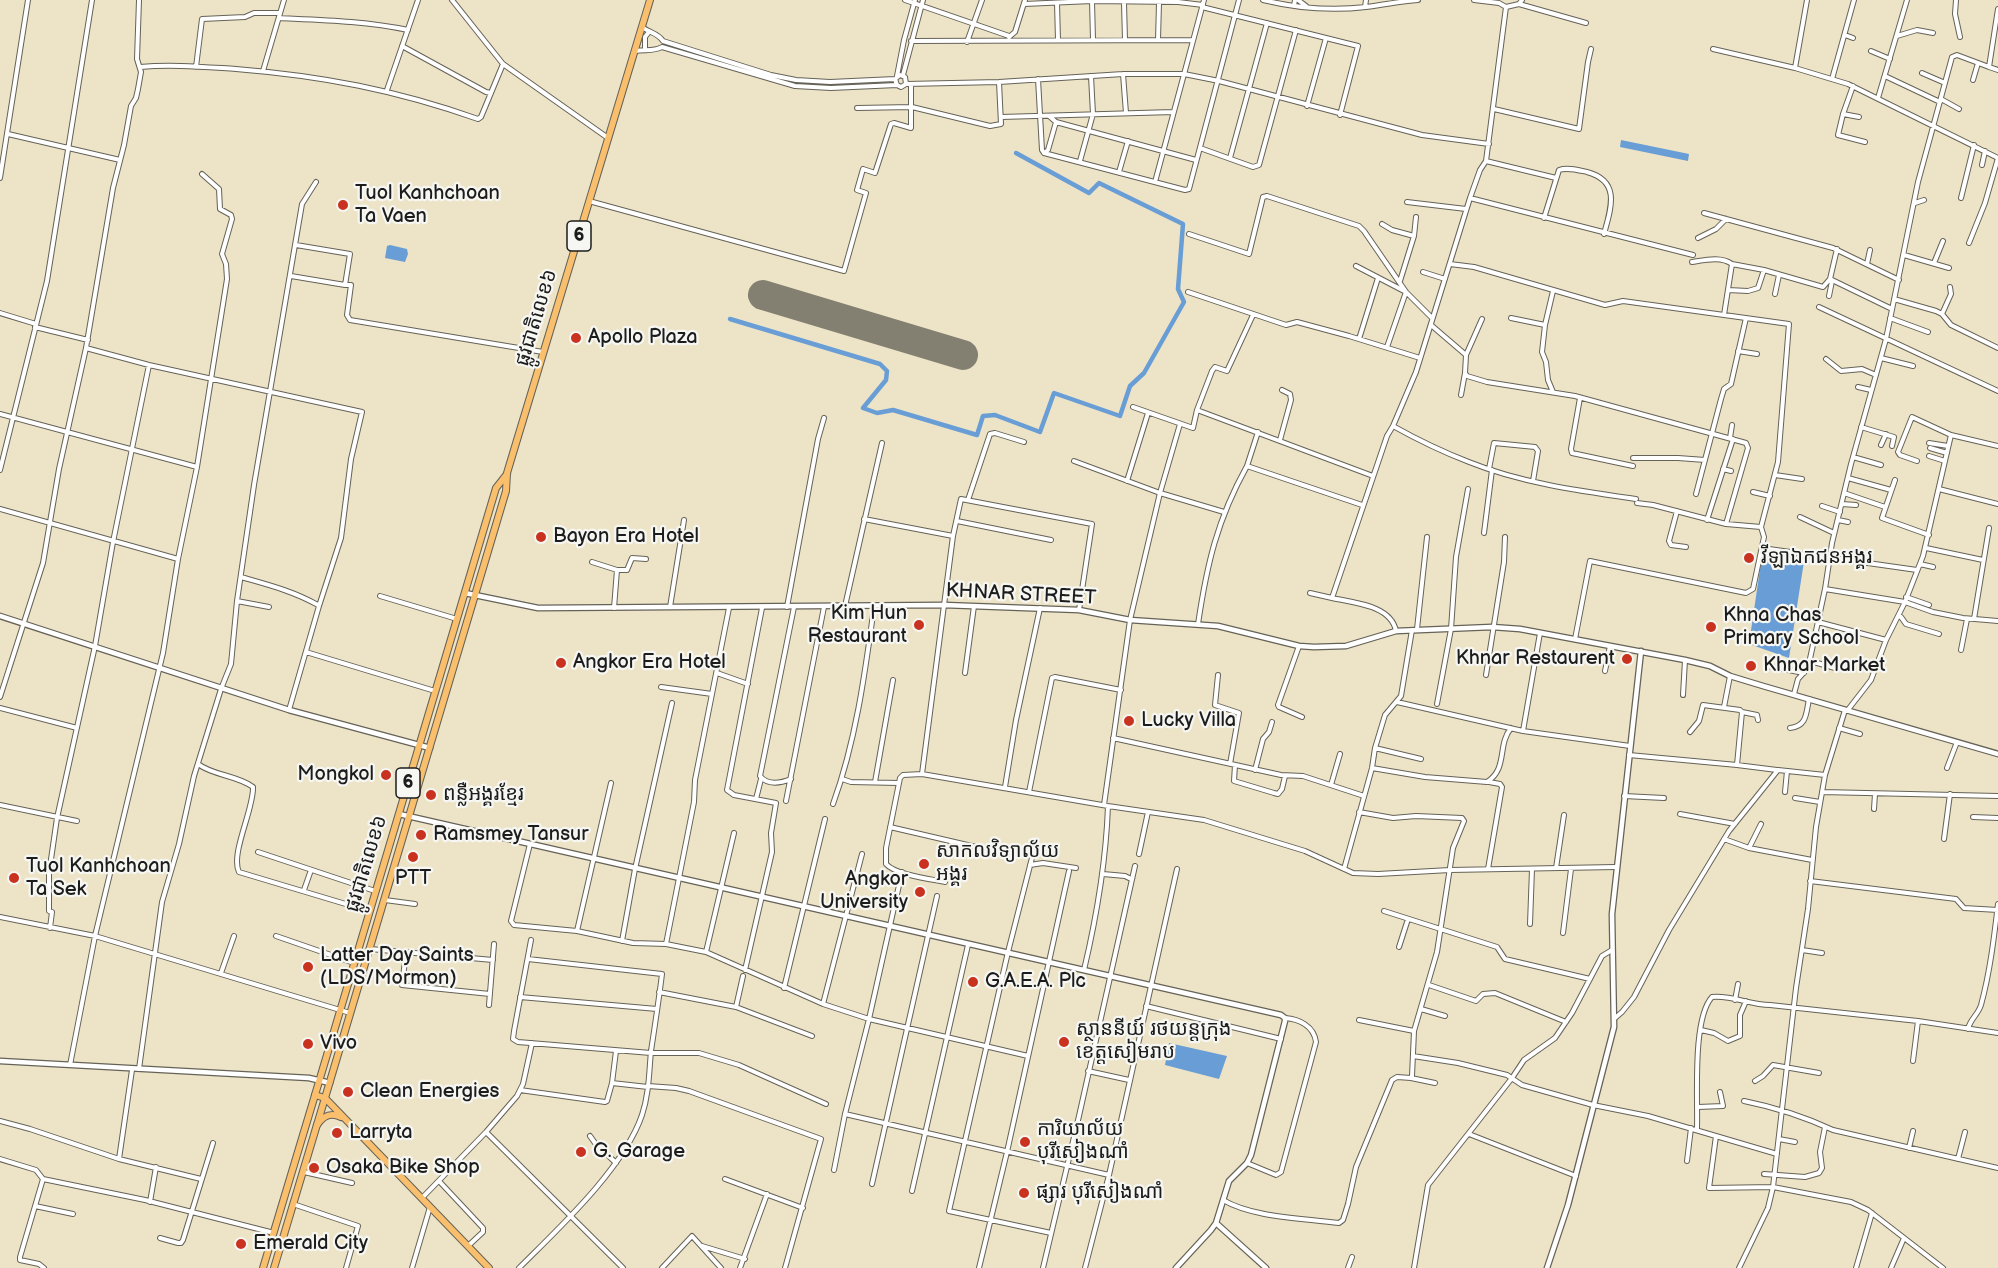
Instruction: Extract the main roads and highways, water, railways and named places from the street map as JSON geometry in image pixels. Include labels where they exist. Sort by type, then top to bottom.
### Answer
[{"type":"main road","name":"ផ្លូវជាតិលេខ៦","points":[[274,1268],[506,491],[507,473],[650,0]]},
{"type":"main road","name":"ផ្លូវជាតិលេខ៦","points":[[263,1268],[496,488],[507,473]]},
{"type":"main road","points":[[486,522],[496,525]]},
{"type":"main road","points":[[315,1095],[325,1098],[485,1266]]},
{"type":"main road","points":[[317,1125],[327,1115],[338,1115],[348,1122]]},
{"type":"water","points":[[1621,140],[1689,154],[1688,161],[1620,147]]},
{"type":"water","points":[[387,246],[407,249],[405,262],[385,258]]},
{"type":"water","points":[[1763,549],[1805,555],[1789,658],[1749,644]]},
{"type":"water","points":[[1169,1043],[1227,1056],[1219,1079],[1165,1065]]},
{"type":"waterway","points":[[730,319],[880,364],[887,371],[886,380],[863,408],[877,413],[893,410],[977,435],[983,416],[995,415],[1040,432],[1054,393],[1120,416],[1130,386],[1144,373],[1184,302],[1178,289],[1183,224],[1099,183],[1089,193],[1016,153]]},
{"type":"place","name":"Tuol Kanhchoan Ta Vaen","points":[[343,205]]},
{"type":"place","name":"Apollo Plaza","points":[[576,338]]},
{"type":"place","name":"Bayon Era Hotel","points":[[541,537]]},
{"type":"place","name":"វីឡាឯកជនអង្គរ","points":[[1749,558]]},
{"type":"place","name":"Kim Hun Restaurant","points":[[919,625]]},
{"type":"place","name":"Khna Chas Primary School","points":[[1711,627]]},
{"type":"place","name":"Khnar Restaurent","points":[[1627,659]]},
{"type":"place","name":"Angkor Era Hotel","points":[[561,663]]},
{"type":"place","name":"Khnar Market","points":[[1751,666]]},
{"type":"place","name":"Lucky Villa","points":[[1129,721]]},
{"type":"place","name":"Mongkol","points":[[386,775]]},
{"type":"place","name":"ពន្លឺអង្គរខ្មែរ","points":[[431,795]]},
{"type":"place","name":"Ramsmey Tansur","points":[[421,835]]},
{"type":"place","name":"PTT","points":[[413,857]]},
{"type":"place","name":"សាកលវិទ្យាល័យ អង្គរ","points":[[924,864]]},
{"type":"place","name":"Tuol Kanhchoan Ta Sek","points":[[14,878]]},
{"type":"place","name":"Angkor University","points":[[920,892]]},
{"type":"place","name":"Latter Day Saints (LDS/Mormon)","points":[[308,967]]},
{"type":"place","name":"G.A.E.A. Plc","points":[[973,982]]},
{"type":"place","name":"ស្ថាននីយ៍ រថយន្តក្រុង ខេត្តសៀមរាប","points":[[1064,1042]]},
{"type":"place","name":"Vivo","points":[[308,1044]]},
{"type":"place","name":"Clean Energies","points":[[348,1092]]},
{"type":"place","name":"Larryta","points":[[337,1133]]},
{"type":"place","name":"ការិយាល័យ បុរីសៀងណាំ","points":[[1025,1142]]},
{"type":"place","name":"G. Garage","points":[[581,1152]]},
{"type":"place","name":"Osaka Bike Shop","points":[[314,1168]]},
{"type":"place","name":"ផ្សារ បុរីសៀងណាំ","points":[[1024,1193]]},
{"type":"place","name":"Emerald City","points":[[241,1244]]}]
